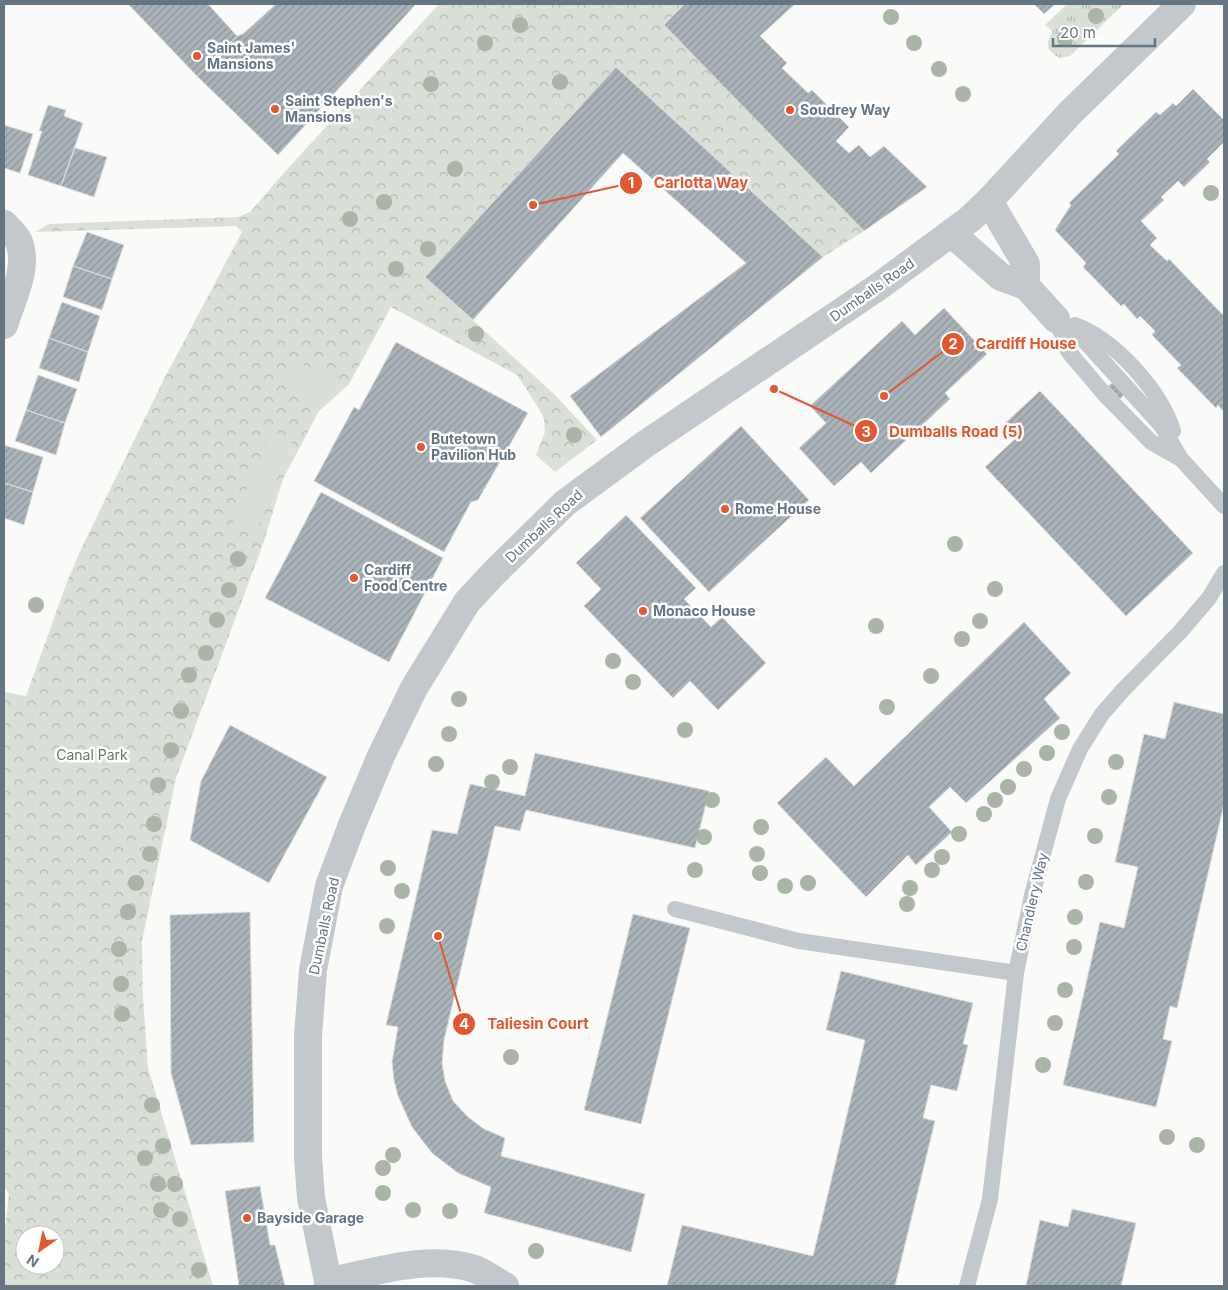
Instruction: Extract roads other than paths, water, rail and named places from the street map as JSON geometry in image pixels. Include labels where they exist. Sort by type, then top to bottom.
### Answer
[{"type":"street","name":"Dumballs Road","points":[[328,1284],[311,1198],[308,1157],[308,1037],[313,970],[330,886],[352,825],[381,756],[414,688],[467,602],[565,503],[644,445],[878,287],[970,219],[1070,113],[1182,4]]},
{"type":"street","points":[[989,201],[1026,264],[1026,286]]},
{"type":"street","points":[[4,224],[18,240],[23,259],[20,276],[4,325]]},
{"type":"street","points":[[951,234],[1001,277],[1026,286],[1056,319]]},
{"type":"street","points":[[328,1284],[400,1266],[440,1263],[476,1270],[505,1286]]},
{"type":"lane","points":[[1056,319],[1086,329],[1113,348],[1141,377],[1152,390],[1170,422],[1181,459]]},
{"type":"lane","points":[[1056,319],[1068,351],[1106,396],[1150,442],[1181,459],[1224,506]]},
{"type":"lane","name":"Chandlery Way","points":[[967,1286],[990,1199],[1016,973],[1032,895],[1058,798],[1080,749],[1102,714],[1180,632],[1209,598],[1224,573]]},
{"type":"lane","points":[[676,909],[799,941],[1016,973]]},
{"type":"place","name":"Saint James' Mansions","points":[[197,56]]},
{"type":"place","name":"Saint Stephen's Mansions","points":[[275,109]]},
{"type":"place","name":"Soudrey Way","points":[[790,110]]},
{"type":"place","name":"Carlotta Way","points":[[533,205]]},
{"type":"place","name":"Dumballs Road (5)","points":[[774,389]]},
{"type":"place","name":"Cardiff House","points":[[884,396]]},
{"type":"place","name":"Butetown Pavilion Hub","points":[[421,447]]},
{"type":"place","name":"Rome House","points":[[725,509]]},
{"type":"place","name":"Cardiff Food Centre","points":[[354,578]]},
{"type":"place","name":"Monaco House","points":[[643,611]]},
{"type":"place","name":"Taliesin Court","points":[[438,936]]},
{"type":"place","name":"Bayside Garage","points":[[247,1218]]},
{"type":"park label","name":"Canal Park","points":[[92,755]]}]
